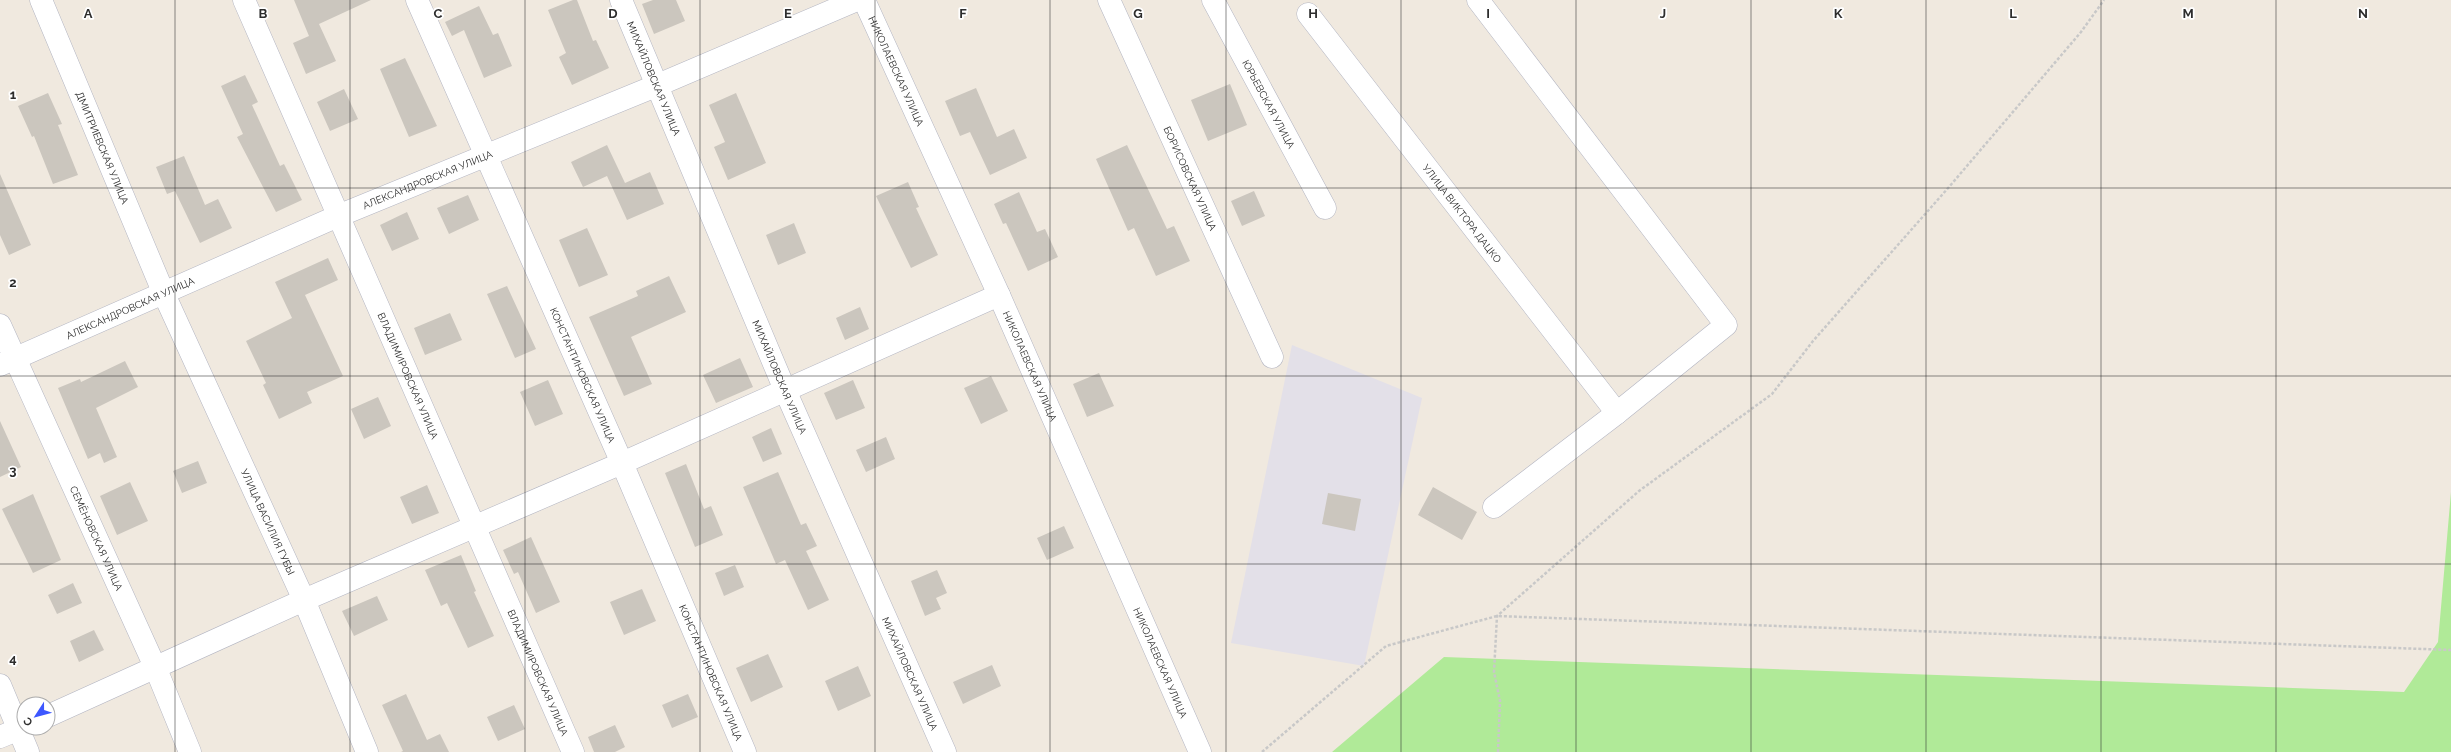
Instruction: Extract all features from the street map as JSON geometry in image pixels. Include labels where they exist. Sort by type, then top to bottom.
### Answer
[{"type":"street","name":"ДМИТРИЕВСКАЯ УЛИЦА","points":[[41,0],[164,294]]},
{"type":"street","name":"ВЛАДИМИРОВСКАЯ УЛИЦА","points":[[244,0],[573,752]]},
{"type":"street","name":"КОНСТАНТИНОВСКАЯ УЛИЦА","points":[[417,0],[622,463],[745,752]]},
{"type":"street","name":"МИХАЙЛОВСКАЯ УЛИЦА","points":[[621,0],[658,85],[784,390],[945,752]]},
{"type":"street","name":"АЛЕКСАНДРОВСКАЯ УЛИЦА","points":[[8,362],[338,216],[485,154],[658,85],[857,0]]},
{"type":"street","name":"НИКОЛАЕВСКАЯ УЛИЦА","points":[[864,0],[999,295],[1196,743]]},
{"type":"street","name":"БОРИСОВСКАЯ УЛИЦА","points":[[1109,0],[1272,357]]},
{"type":"street","name":"ЮРЬЕВСКАЯ УЛИЦА","points":[[1213,0],[1325,208]]},
{"type":"street","points":[[1478,0],[1726,325],[1617,413],[1494,507]]},
{"type":"street","name":"УЛИЦА ВИКТОРА ДАЦКО","points":[[1308,14],[1617,413]]},
{"type":"street","name":"УЛИЦА ВАСИЛИЯ ГУБЫ","points":[[164,294],[304,600],[367,752]]},
{"type":"street","points":[[56,713],[156,669],[304,600],[622,463],[999,295]]},
{"type":"street","name":"СЕМЁНОВСКАЯ УЛИЦА","points":[[0,325],[8,362],[156,669],[190,752]]},
{"type":"street","points":[[0,685],[14,731],[28,752]]},
{"type":"path","points":[[1498,752],[1500,701],[1494,672],[1497,616],[1639,491],[1772,394],[1813,341],[1949,187],[2081,32],[2104,0]]},
{"type":"path","points":[[1262,752],[1386,646],[1497,616],[2451,650]]},
{"type":"shaded area","points":[[1292,345],[1422,398],[1364,666],[1231,643]]},
{"type":"green space","points":[[2451,492],[2451,752],[1332,752],[1444,657],[2404,692],[2438,642]]},
{"type":"building","points":[[294,0],[371,0],[319,24],[336,61],[306,74],[293,43],[309,36]]},
{"type":"building","points":[[573,0],[577,0],[593,41],[596,40],[609,68],[572,85],[559,57],[566,53],[548,10]]},
{"type":"building","points":[[653,0],[676,0],[685,21],[654,34],[642,4]]},
{"type":"building","points":[[479,6],[493,35],[498,33],[512,66],[484,78],[464,30],[452,36],[445,22]]},
{"type":"building","points":[[405,58],[437,126],[409,137],[380,69]]},
{"type":"building","points":[[245,75],[258,102],[252,105],[280,166],[284,164],[302,200],[276,212],[237,137],[243,134],[221,86]]},
{"type":"building","points":[[1230,84],[1247,125],[1208,141],[1191,100]]},
{"type":"building","points":[[976,88],[997,137],[1014,129],[1027,158],[990,175],[970,132],[960,136],[945,101]]},
{"type":"building","points":[[344,89],[358,119],[330,131],[317,102]]},
{"type":"building","points":[[48,93],[62,124],[58,125],[78,175],[53,184],[34,136],[32,137],[18,106]]},
{"type":"building","points":[[736,93],[766,163],[728,180],[714,147],[725,142],[709,105]]},
{"type":"building","points":[[607,145],[625,183],[650,172],[664,204],[627,220],[607,176],[583,187],[571,162]]},
{"type":"building","points":[[1127,145],[1167,229],[1174,226],[1190,261],[1156,276],[1134,228],[1128,231],[1096,159]]},
{"type":"building","points":[[184,156],[205,205],[218,199],[232,228],[200,243],[175,191],[167,194],[156,167]]},
{"type":"building","points":[[0,174],[31,245],[9,255],[0,235]]},
{"type":"building","points":[[908,182],[919,207],[916,208],[938,255],[911,268],[876,196]]},
{"type":"building","points":[[1254,191],[1265,216],[1242,226],[1231,201]]},
{"type":"building","points":[[1019,192],[1037,232],[1045,229],[1058,257],[1028,271],[1006,223],[1003,224],[994,204]]},
{"type":"building","points":[[468,195],[479,220],[449,234],[437,208]]},
{"type":"building","points":[[407,212],[419,239],[392,251],[380,225]]},
{"type":"building","points":[[794,223],[806,253],[778,265],[766,235]]},
{"type":"building","points":[[587,228],[608,275],[579,287],[559,240]]},
{"type":"building","points":[[328,258],[338,280],[305,295],[343,376],[307,392],[312,403],[279,419],[263,385],[266,383],[246,341],[292,318],[275,282]]},
{"type":"building","points":[[669,276],[686,312],[631,337],[652,384],[624,396],[589,317],[638,296],[636,291]]},
{"type":"building","points":[[507,286],[536,349],[515,358],[487,294]]},
{"type":"building","points":[[860,307],[869,329],[845,340],[836,318]]},
{"type":"building","points":[[450,313],[462,340],[425,355],[414,328]]},
{"type":"building","points":[[740,358],[753,387],[716,403],[703,375]]},
{"type":"building","points":[[125,361],[138,387],[96,408],[117,457],[104,463],[100,453],[88,459],[58,388],[80,379],[81,382]]},
{"type":"building","points":[[1099,373],[1114,406],[1087,417],[1073,384]]},
{"type":"building","points":[[991,376],[1008,411],[981,424],[964,388]]},
{"type":"building","points":[[548,380],[563,414],[535,426],[520,392]]},
{"type":"building","points":[[853,380],[865,408],[836,420],[824,393]]},
{"type":"building","points":[[378,397],[391,426],[364,439],[351,409]]},
{"type":"building","points":[[0,421],[21,467],[0,477]]},
{"type":"building","points":[[771,428],[782,454],[763,462],[752,437]]},
{"type":"building","points":[[886,437],[895,459],[866,472],[856,450]]},
{"type":"building","points":[[198,461],[207,483],[182,493],[173,471]]},
{"type":"building","points":[[686,464],[704,509],[711,506],[723,535],[695,547],[665,473]]},
{"type":"building","points":[[778,472],[801,525],[806,523],[817,546],[806,551],[829,600],[808,610],[785,560],[776,564],[743,487]]},
{"type":"building","points":[[130,482],[148,521],[117,535],[100,496]]},
{"type":"building","points":[[427,485],[439,513],[412,524],[400,497]]},
{"type":"building","points":[[1433,487],[1477,512],[1462,540],[1418,515]]},
{"type":"building","points":[[1328,493],[1361,499],[1355,531],[1322,524]]},
{"type":"building","points":[[33,494],[61,560],[33,573],[2,509]]},
{"type":"building","points":[[1064,526],[1074,548],[1047,560],[1037,538]]},
{"type":"building","points":[[531,537],[560,602],[536,613],[518,572],[514,574],[503,550]]},
{"type":"building","points":[[461,555],[476,591],[474,592],[494,636],[468,648],[447,603],[441,606],[425,570]]},
{"type":"building","points":[[735,565],[744,587],[724,596],[715,573]]},
{"type":"building","points":[[937,570],[947,593],[936,598],[941,609],[925,616],[911,581]]},
{"type":"building","points":[[73,583],[82,603],[57,614],[48,595]]},
{"type":"building","points":[[642,589],[656,621],[624,635],[610,602]]},
{"type":"building","points":[[377,596],[388,620],[354,636],[342,611]]},
{"type":"building","points":[[94,630],[104,650],[79,662],[70,641]]},
{"type":"building","points":[[768,654],[783,687],[751,702],[736,668]]},
{"type":"building","points":[[992,665],[1001,686],[963,704],[953,682]]},
{"type":"building","points":[[858,666],[871,696],[838,711],[825,681]]},
{"type":"building","points":[[406,694],[427,740],[440,734],[449,752],[401,752],[403,751],[382,705]]},
{"type":"building","points":[[688,694],[698,717],[672,728],[662,705]]},
{"type":"building","points":[[514,705],[525,729],[498,741],[487,717]]},
{"type":"building","points":[[615,725],[625,747],[615,752],[594,752],[588,737]]}]
